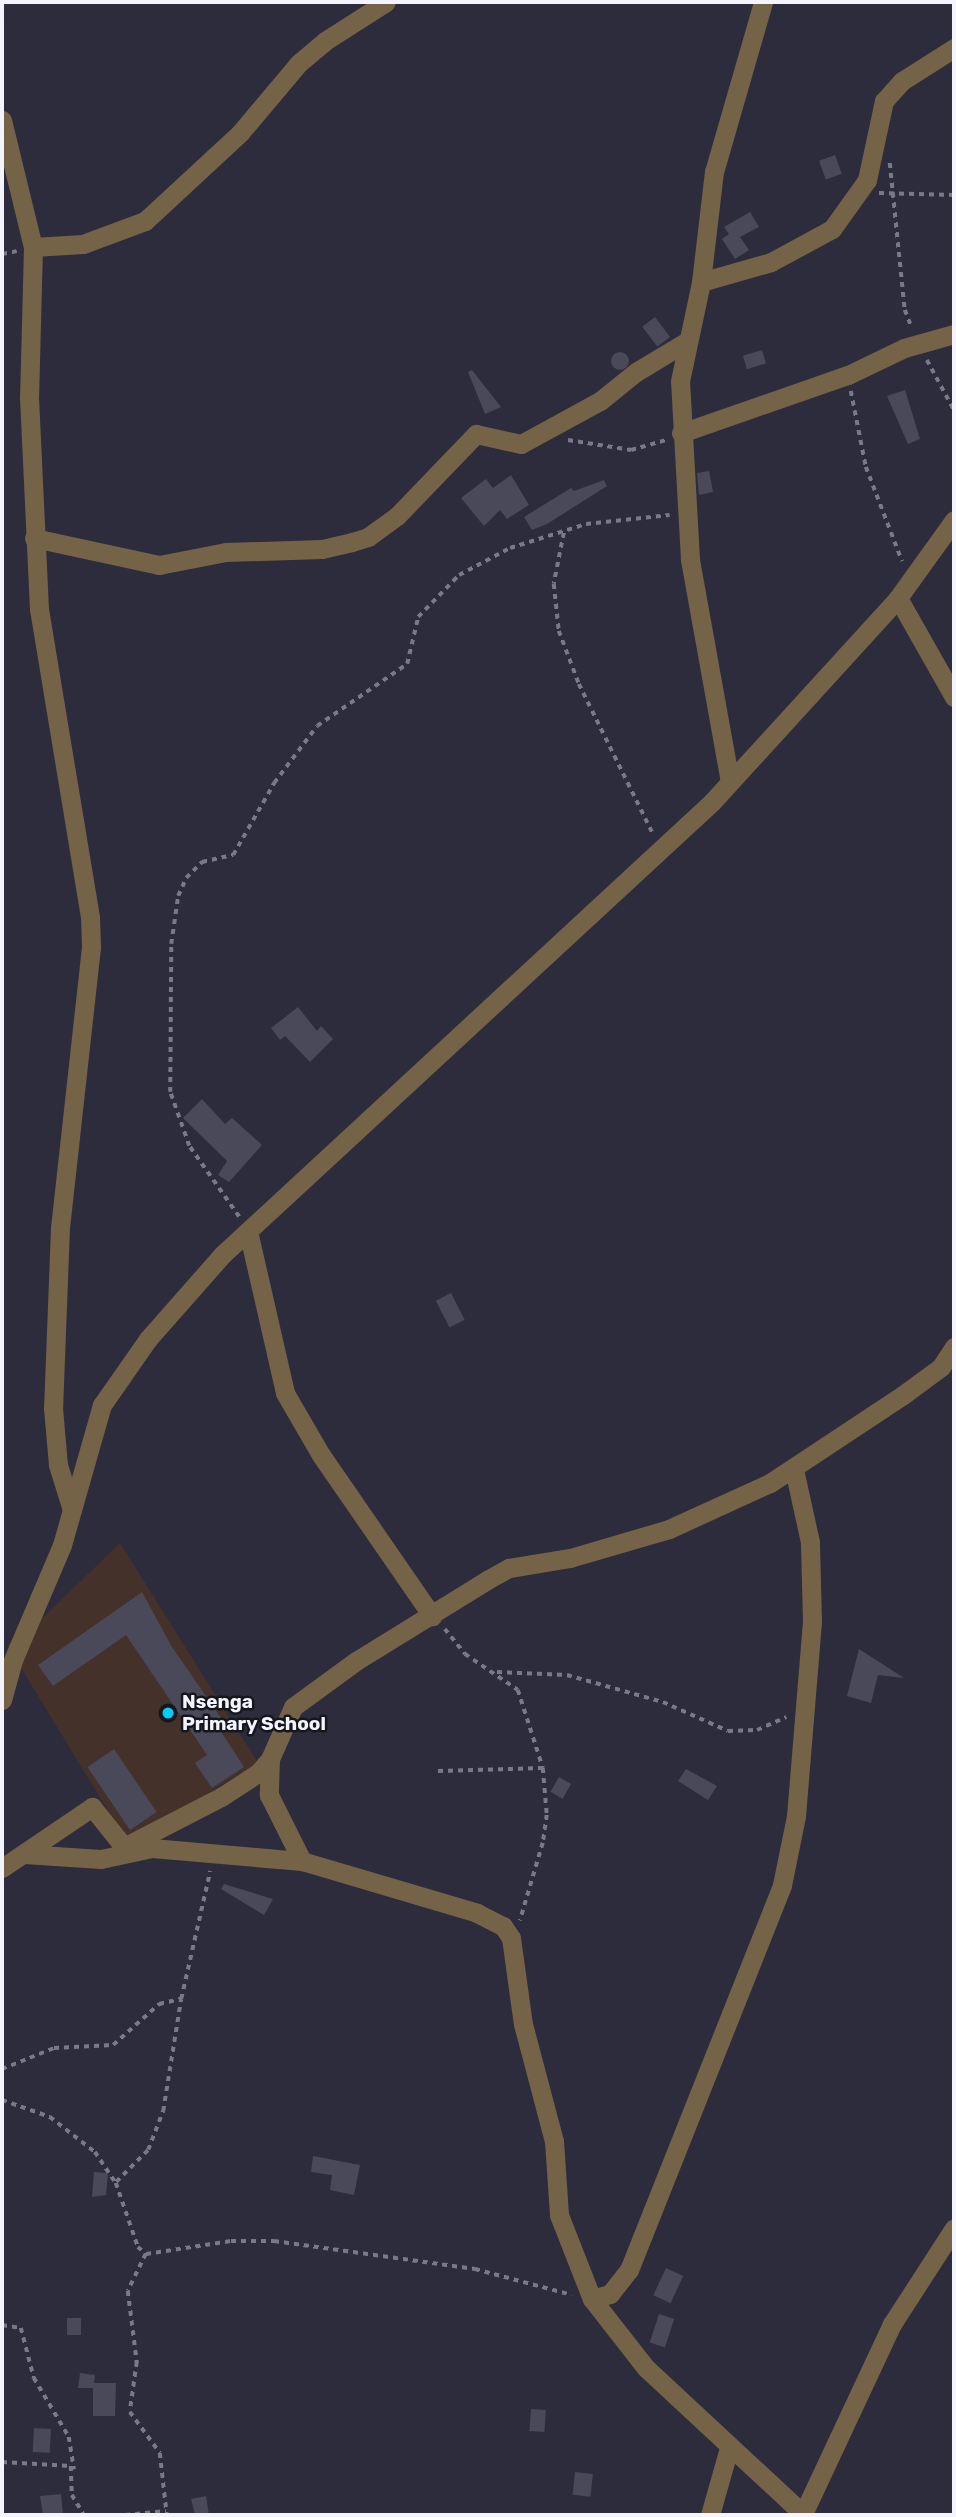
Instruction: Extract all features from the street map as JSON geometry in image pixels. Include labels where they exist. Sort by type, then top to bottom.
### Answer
[{"type":"street","points":[[33,247],[83,244],[145,221],[240,132],[299,63],[349,23],[386,2]]},
{"type":"street","points":[[730,782],[694,582],[681,433],[684,343],[701,282],[714,172],[762,2]]},
{"type":"street","points":[[701,282],[771,262],[818,239],[841,220],[861,193],[872,165],[884,101],[902,81],[954,48]]},
{"type":"street","points":[[2,120],[33,247],[29,397],[39,609],[90,917],[91,947],[61,1216],[54,1382],[55,1445],[72,1511]]},
{"type":"street","points":[[681,433],[848,375],[920,343],[954,334]]},
{"type":"street","points":[[34,538],[159,565],[226,552],[323,549],[352,542],[368,537],[397,516],[476,434],[483,432],[499,441],[521,444],[600,401],[636,372],[684,343]]},
{"type":"street","points":[[2,1700],[72,1511],[102,1405],[148,1339],[248,1231],[660,851],[730,782],[898,598],[954,520]]},
{"type":"street","points":[[898,598],[954,697]]},
{"type":"street","points":[[248,1231],[285,1393],[321,1455],[432,1616]]},
{"type":"street","points":[[2,1868],[92,1807],[124,1847],[220,1797],[258,1773],[270,1759],[293,1707],[356,1661],[509,1568],[570,1558],[669,1529],[794,1469],[941,1367],[954,1347]]},
{"type":"street","points":[[592,2298],[610,2294],[629,2270],[691,2105],[774,1912],[796,1816],[807,1701],[810,1542],[794,1469]]},
{"type":"street","points":[[270,1759],[269,1795],[302,1861]]},
{"type":"street","points":[[24,1854],[101,1859],[152,1848],[213,1856],[302,1861],[497,1921],[511,1938],[523,2024],[556,2151],[557,2207],[592,2298],[637,2358],[729,2448],[804,2515],[892,2324],[954,2228]]},
{"type":"street","points":[[710,2515],[729,2448]]},
{"type":"path","points":[[861,193],[954,195]]},
{"type":"path","points":[[895,194],[905,310],[954,410]]},
{"type":"path","points":[[848,375],[866,467],[910,582]]},
{"type":"path","points":[[563,439],[631,450],[681,433]]},
{"type":"path","points":[[248,1231],[189,1146],[173,1111],[171,944],[182,885],[202,862],[233,855],[274,783],[317,726],[407,664],[418,617],[445,586],[489,557],[564,533],[600,522],[640,520],[688,511]]},
{"type":"path","points":[[564,533],[554,584],[559,631],[579,684],[660,851]]},
{"type":"path","points":[[432,1616],[466,1654],[497,1672],[517,1690],[543,1768],[547,1815],[543,1843],[527,1902],[511,1938]]},
{"type":"path","points":[[497,1672],[567,1675],[663,1702],[728,1731],[771,1725],[807,1701]]},
{"type":"path","points":[[438,1771],[543,1768]]},
{"type":"path","points":[[116,2183],[148,2150],[156,2133],[171,2075],[181,1999],[213,1856]]},
{"type":"path","points":[[2,2069],[54,2048],[113,2045],[159,2004],[181,1999]]},
{"type":"path","points":[[2,2100],[37,2110],[67,2127],[95,2152],[116,2183],[138,2248],[146,2254],[231,2241],[274,2241],[475,2270],[592,2298]]},
{"type":"path","points":[[125,2515],[167,2513],[160,2453],[130,2412],[136,2362],[128,2291],[146,2254]]},
{"type":"path","points":[[2,2325],[22,2329],[34,2378],[69,2437],[74,2470],[72,2495],[84,2515]]},
{"type":"path","points":[[2,2462],[66,2465],[74,2470]]},
{"type":"shaded area","points":[[120,1543],[258,1763],[127,1842],[7,1645],[27,1633]]},
{"type":"building","points":[[835,155],[842,174],[826,180],[819,161]]},
{"type":"building","points":[[750,212],[759,227],[740,237],[749,250],[735,259],[722,239],[729,234],[724,227]]},
{"type":"building","points":[[655,317],[670,337],[657,347],[642,327]]},
{"type":"building","points":[[762,350],[766,363],[747,369],[743,356]]},
{"type":"building","points":[[620,352],[626,355],[629,361],[626,367],[620,370],[614,367],[611,361],[614,355]]},
{"type":"building","points":[[472,370],[501,407],[485,414],[468,372]]},
{"type":"building","points":[[905,390],[920,439],[908,444],[887,396]]},
{"type":"building","points":[[709,471],[713,492],[699,495],[697,473]]},
{"type":"building","points":[[511,475],[529,505],[507,519],[500,510],[484,526],[461,498],[486,479],[493,488]]},
{"type":"building","points":[[604,480],[607,486],[547,524],[532,530],[524,517],[571,488],[574,491]]},
{"type":"building","points":[[298,1007],[317,1031],[321,1026],[333,1039],[310,1062],[285,1036],[280,1040],[271,1028]]},
{"type":"building","points":[[202,1099],[225,1124],[232,1118],[262,1145],[229,1182],[218,1175],[227,1161],[183,1118]]},
{"type":"building","points":[[451,1293],[465,1320],[449,1327],[436,1301]]},
{"type":"building","points":[[142,1592],[172,1647],[224,1722],[218,1727],[244,1767],[212,1788],[195,1763],[207,1755],[126,1635],[53,1686],[38,1665]]},
{"type":"building","points":[[859,1649],[904,1678],[878,1675],[871,1703],[847,1696]]},
{"type":"building","points":[[114,1749],[156,1812],[130,1830],[87,1767]]},
{"type":"building","points":[[686,1769],[717,1786],[708,1800],[678,1781]]},
{"type":"building","points":[[559,1777],[571,1784],[563,1799],[550,1792]]},
{"type":"building","points":[[224,1884],[273,1899],[264,1915],[221,1889]]},
{"type":"building","points":[[313,2156],[360,2165],[354,2195],[330,2190],[332,2175],[311,2172]]},
{"type":"building","points":[[94,2172],[108,2173],[106,2195],[92,2197]]},
{"type":"building","points":[[666,2268],[683,2276],[671,2303],[653,2295]]},
{"type":"building","points":[[659,2314],[674,2319],[665,2347],[650,2343]]},
{"type":"building","points":[[67,2318],[81,2318],[81,2335],[67,2335]]},
{"type":"building","points":[[80,2373],[95,2375],[94,2383],[116,2383],[115,2416],[93,2416],[93,2388],[78,2388]]},
{"type":"building","points":[[531,2409],[546,2410],[544,2432],[529,2431]]},
{"type":"building","points":[[34,2428],[51,2429],[50,2453],[33,2452]]},
{"type":"building","points":[[575,2472],[593,2474],[590,2497],[573,2495]]},
{"type":"building","points":[[61,2494],[63,2515],[43,2515],[40,2496]]},
{"type":"building","points":[[206,2496],[209,2515],[195,2515],[191,2499]]},
{"type":"place","name":"Nsenga Primary School","points":[[168,1713]]}]
